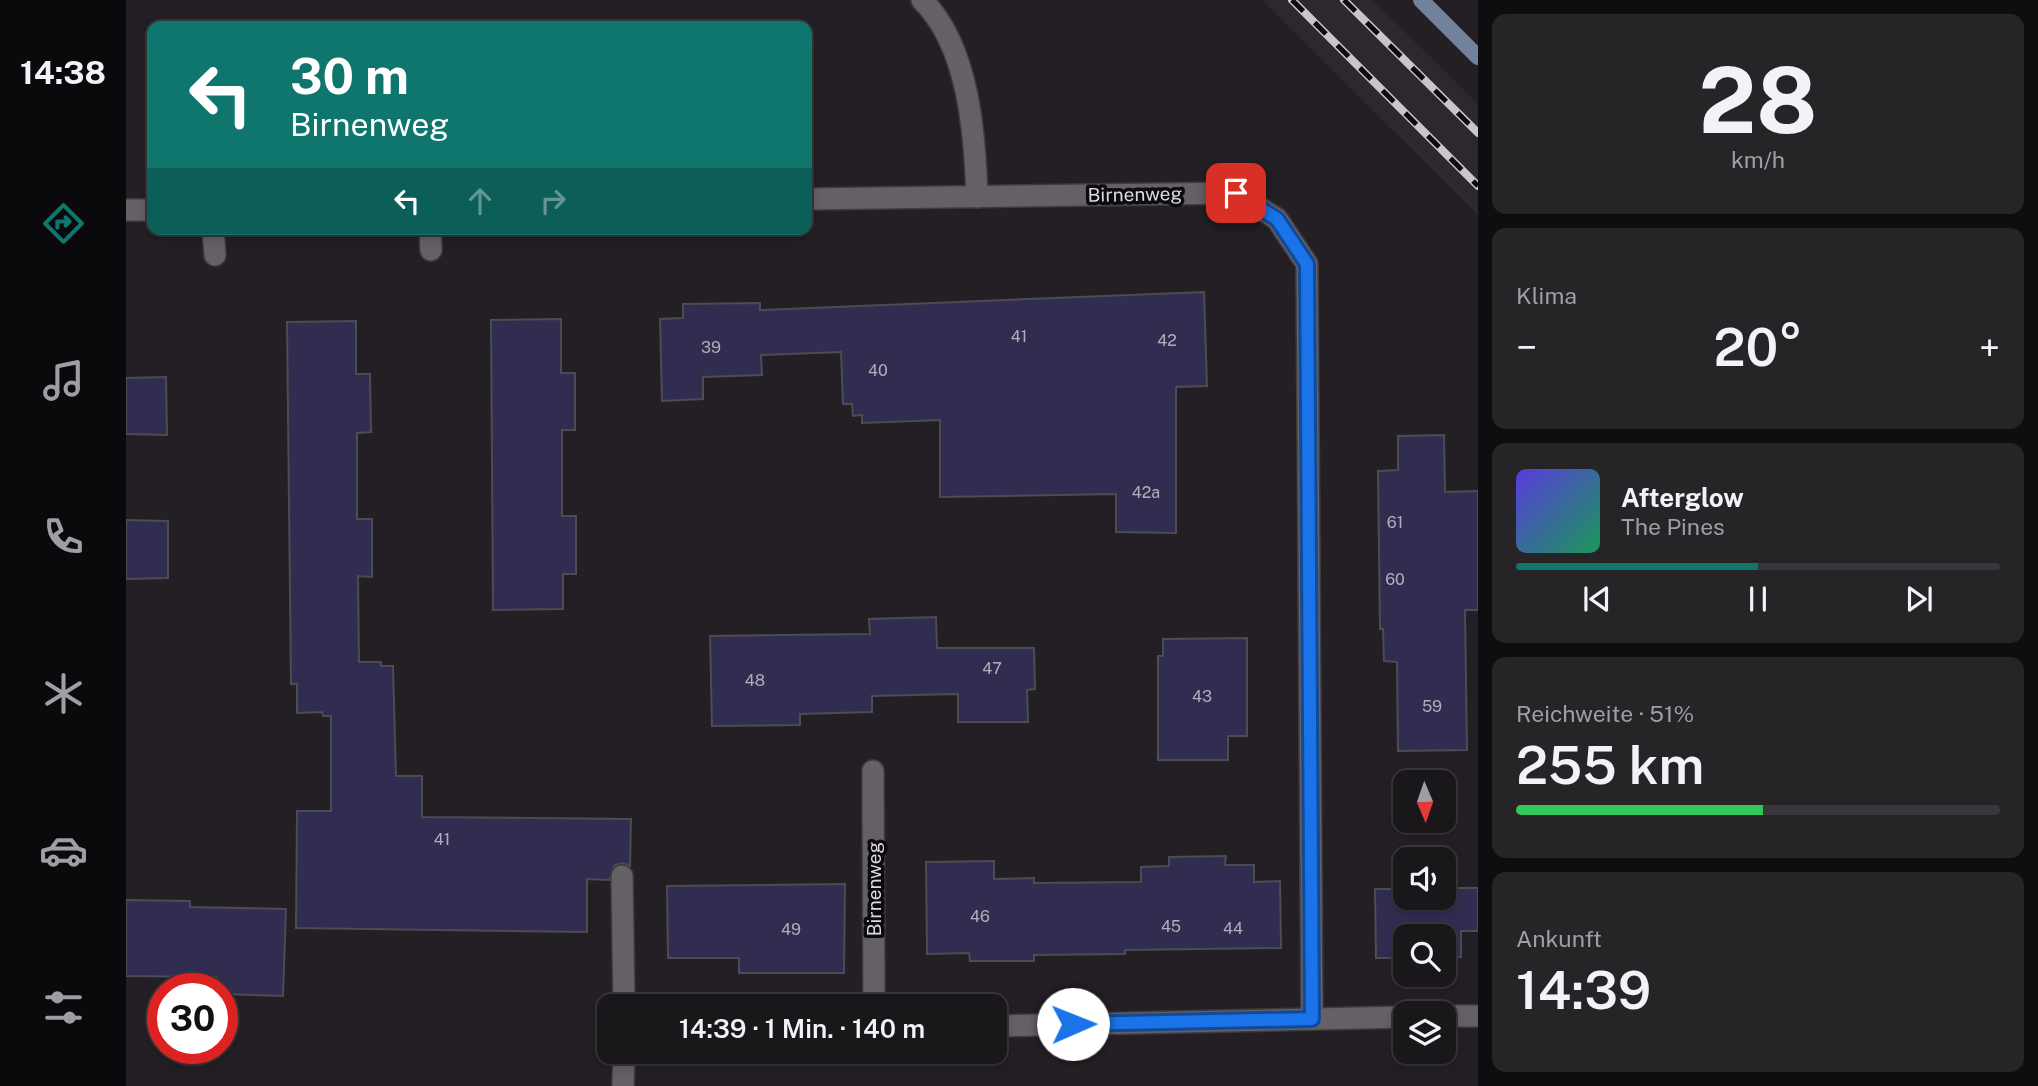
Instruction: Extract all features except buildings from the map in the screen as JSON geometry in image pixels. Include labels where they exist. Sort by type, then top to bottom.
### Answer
[{"type":"street","points":[[922,0],[931,9],[953,52],[967,92],[975,135],[977,197]]},
{"type":"street","name":"Birnenweg","points":[[812,199],[1236,193],[1277,219],[1307,264],[1312,1019]]},
{"type":"street","points":[[126,210],[147,210]]},
{"type":"street","points":[[213,235],[215,255]]},
{"type":"street","name":"Birnenweg","points":[[873,771],[874,994]]},
{"type":"street","points":[[622,876],[624,994]]},
{"type":"street","points":[[1456,1016],[1478,1016]]},
{"type":"street","points":[[1007,1026],[1393,1017]]},
{"type":"street","points":[[624,1064],[624,1086]]},
{"type":"shaded area","points":[[1262,0],[1373,0],[1478,104],[1478,215]]},
{"type":"waterway","points":[[1421,0],[1478,57]]},
{"type":"railway","points":[[1292,0],[1478,186]]},
{"type":"railway","points":[[1344,0],[1478,133]]},
{"type":"route","points":[[1073,1024],[1312,1019],[1307,264],[1277,219],[1236,193]]}]
